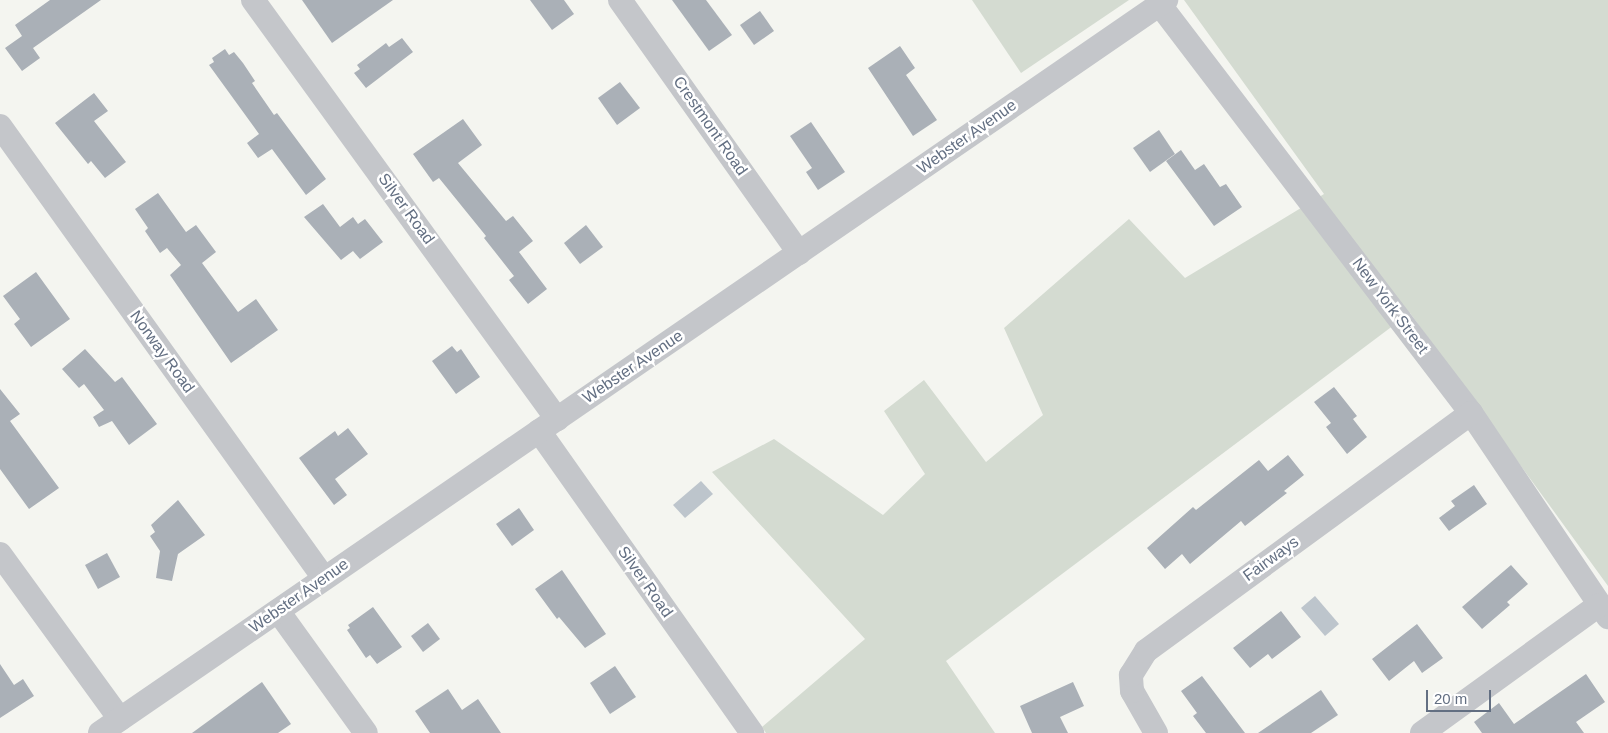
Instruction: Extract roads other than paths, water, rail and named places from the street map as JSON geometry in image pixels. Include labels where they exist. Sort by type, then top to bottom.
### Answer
[{"type":"street","name":"Silver Road","points":[[253,0],[548,425],[752,733]]},
{"type":"street","name":"Crestmont Road","points":[[620,0],[799,253]]},
{"type":"street","name":"Webster Avenue","points":[[100,733],[1163,2]]},
{"type":"street","name":"New York Street","points":[[1163,2],[1471,413],[1604,611]]},
{"type":"street","name":"Norway Road","points":[[0,126],[324,578]]},
{"type":"street","name":"Fairways","points":[[1156,733],[1132,690],[1131,675],[1146,651],[1471,413]]},
{"type":"street","points":[[0,554],[120,719]]},
{"type":"street","points":[[278,611],[366,733]]},
{"type":"street","points":[[1422,733],[1604,611]]}]
